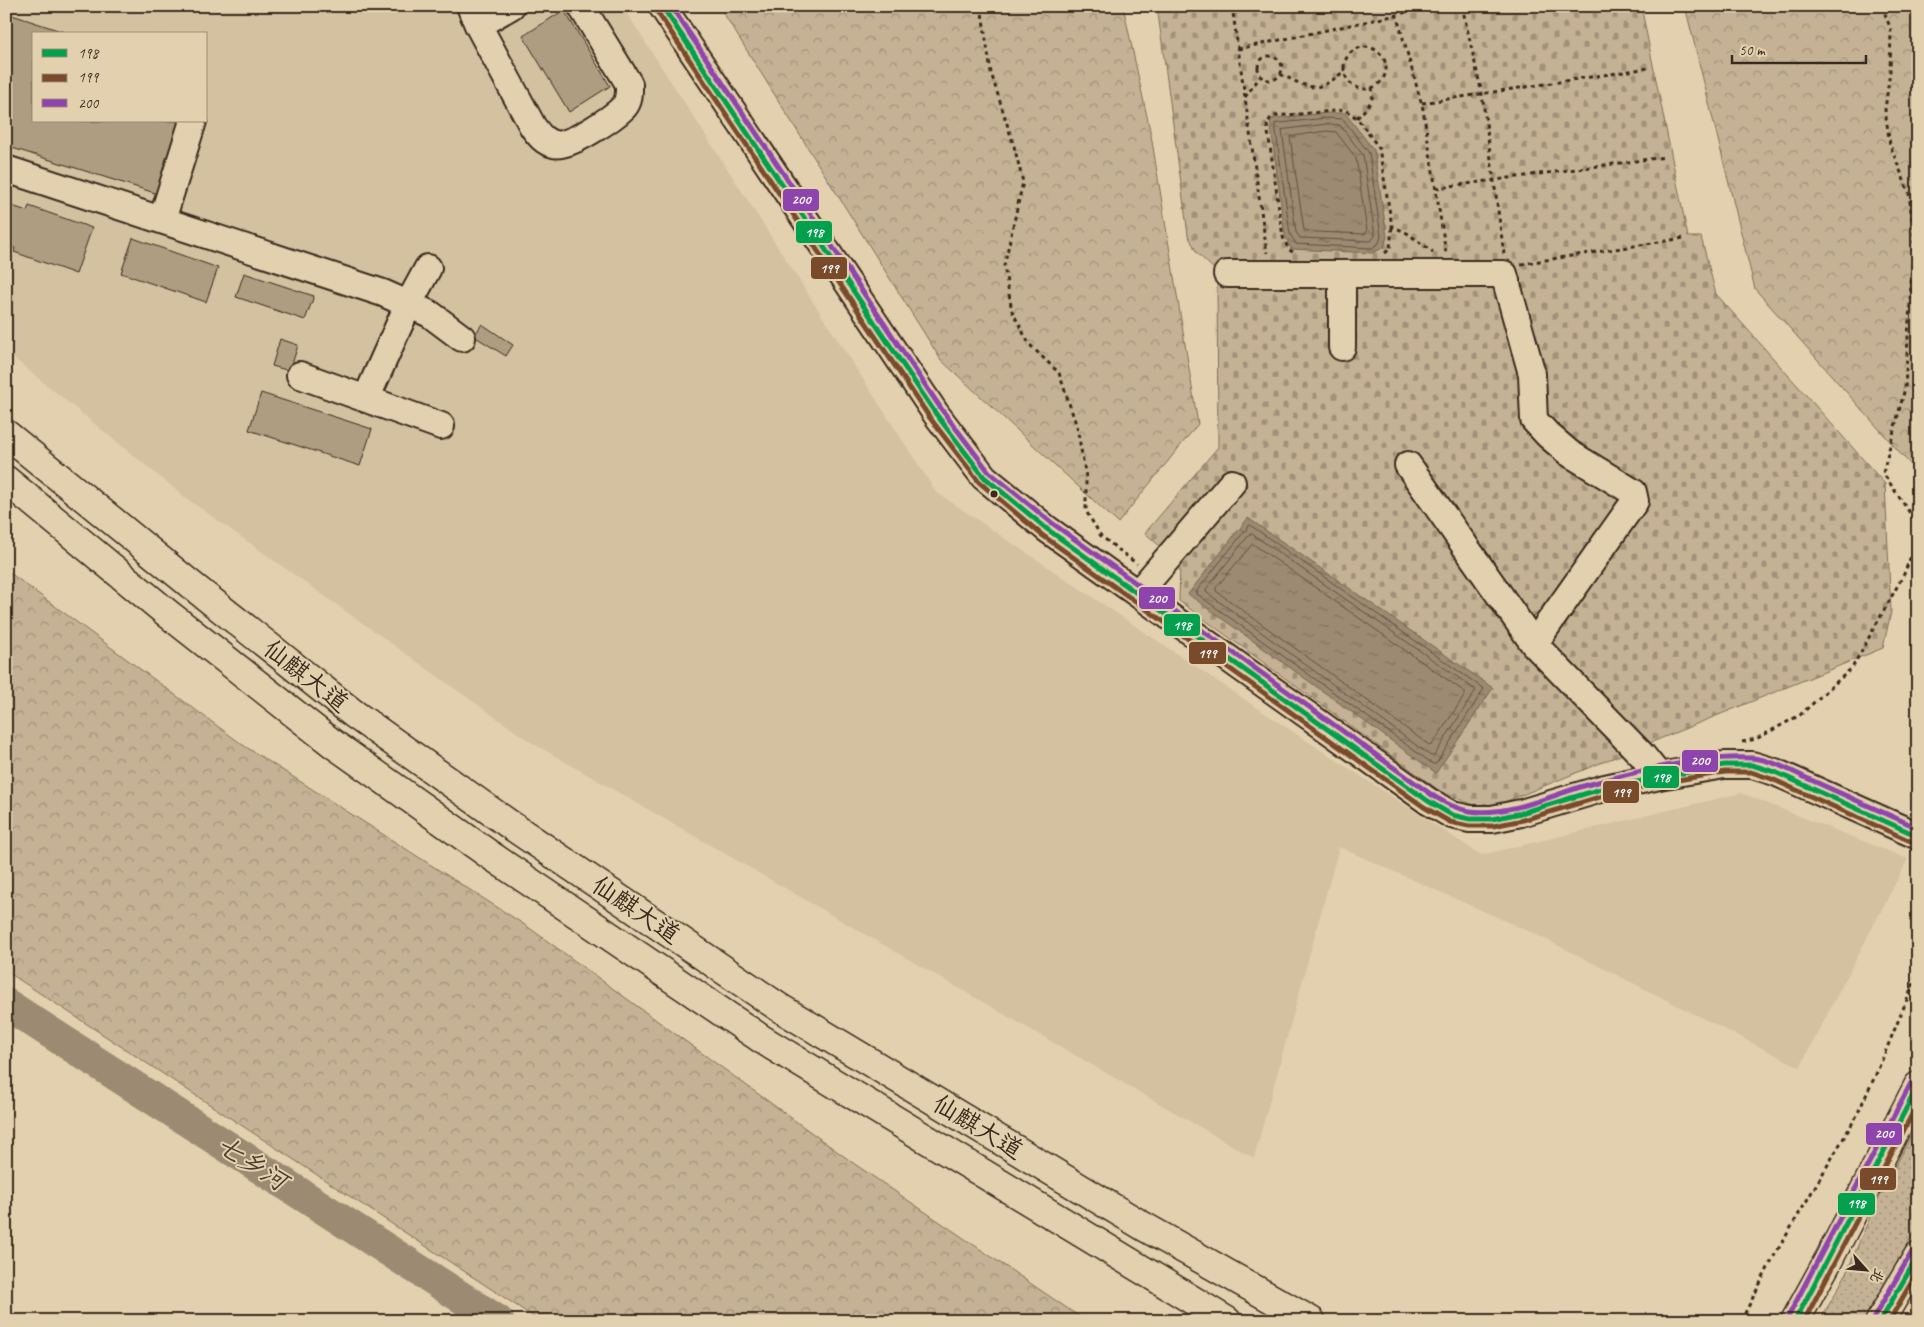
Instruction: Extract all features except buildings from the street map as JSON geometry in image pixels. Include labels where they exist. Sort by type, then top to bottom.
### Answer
[{"type":"main road","name":"仙麒大道","points":[[6,434],[190,584],[354,714],[509,824],[780,1008],[1134,1220],[1310,1321]]},
{"type":"main road","name":"仙麒大道","points":[[6,480],[167,613],[332,743],[490,855],[762,1040],[1227,1321]]},
{"type":"main road","points":[[1795,1321],[1918,1086]]},
{"type":"main road","points":[[1880,1321],[1918,1256]]},
{"type":"street","points":[[511,6],[474,16],[533,128],[542,138],[555,145],[566,145],[579,139],[625,106],[630,96],[629,84],[581,6]]},
{"type":"street","points":[[662,6],[936,414],[984,477],[1047,529],[1146,584],[1428,801],[1452,814],[1470,819],[1499,818],[1601,789],[1659,776],[1724,765],[1752,765],[1775,772],[1918,836]]},
{"type":"street","points":[[162,220],[193,122]]},
{"type":"street","points":[[6,170],[383,292],[430,314],[462,338]]},
{"type":"street","points":[[366,399],[409,303],[428,268]]},
{"type":"street","points":[[1227,274],[1342,274],[1449,269],[1505,270],[1532,374],[1534,420],[1569,453],[1633,492],[1635,501],[1534,644]]},
{"type":"street","points":[[1342,274],[1342,347]]},
{"type":"street","points":[[300,375],[442,426]]},
{"type":"street","points":[[1408,465],[1534,644],[1642,755],[1659,776]]},
{"type":"street","points":[[1146,584],[1232,483]]},
{"type":"path","points":[[981,6],[991,73],[1014,146],[1023,182],[1016,220],[1004,266],[1012,311],[1029,344],[1059,373],[1077,427],[1086,477],[1086,511],[1100,536],[1146,584]]},
{"type":"path","points":[[1232,6],[1270,274]]},
{"type":"path","points":[[1394,6],[1422,103],[1449,269]]},
{"type":"path","points":[[1238,49],[1397,14],[1424,6]]},
{"type":"path","points":[[1462,6],[1482,94],[1505,270],[1684,238]]},
{"type":"path","points":[[1882,6],[1890,30],[1890,72],[1885,110],[1890,145],[1909,194],[1914,237],[1905,388],[1883,473],[1918,525]]},
{"type":"path","points":[[1280,74],[1305,87],[1316,89],[1326,86],[1343,72],[1347,56],[1361,46],[1377,50],[1386,64],[1383,80],[1369,90],[1352,86],[1343,72]]},
{"type":"path","points":[[1270,55],[1279,59],[1282,68],[1280,74],[1269,81],[1260,77],[1257,68],[1261,59],[1270,55]]},
{"type":"path","points":[[1422,103],[1649,68]]},
{"type":"path","points":[[1245,97],[1260,77]]},
{"type":"path","points":[[1357,118],[1374,97],[1372,88]]},
{"type":"path","points":[[1296,253],[1289,250],[1283,237],[1268,125],[1270,119],[1275,116],[1345,110],[1357,118],[1379,148],[1392,226],[1390,249],[1383,254]]},
{"type":"path","points":[[1436,188],[1666,157]]},
{"type":"path","points":[[1392,226],[1408,233],[1449,269]]},
{"type":"path","points":[[1739,742],[1756,738],[1800,715],[1852,668],[1904,574],[1918,538]]},
{"type":"path","points":[[1741,1321],[1773,1258],[1856,1117],[1878,1072],[1918,973]]},
{"type":"shaded area","points":[[6,6],[622,6],[936,492],[1275,720],[1481,855],[1741,793],[1908,859],[1800,1067],[1537,935],[1339,847],[1254,1158],[529,741],[186,498],[6,352]]},
{"type":"green space","points":[[719,6],[1123,6],[1151,135],[1198,424],[1118,523],[941,360]]},
{"type":"green space","points":[[1157,6],[1641,6],[1688,237],[1701,237],[1716,294],[1885,484],[1891,612],[1883,648],[1485,810],[1440,791],[1179,601],[1180,564],[1145,533],[1218,447],[1217,272],[1197,253],[1188,235]]},
{"type":"green space","points":[[1685,6],[1918,6],[1918,473],[1755,289]]},
{"type":"green space","points":[[6,570],[243,745],[528,927],[856,1165],[1086,1321],[540,1321],[6,971]]},
{"type":"green space","points":[[1918,1123],[1918,1225],[1866,1321],[1820,1321],[1845,1276],[1875,1205]]},
{"type":"water","points":[[1327,113],[1345,113],[1374,150],[1387,237],[1384,247],[1373,253],[1291,249],[1285,235],[1270,120]]},
{"type":"water","points":[[1248,518],[1493,688],[1436,773],[1188,594]]},
{"type":"waterway","name":"七乡河","points":[[6,1004],[498,1321]]},
{"type":"transit line","name":"198","points":[[662,6],[936,414],[984,477],[1047,529],[1428,801],[1452,815],[1470,819],[1492,819],[1521,813],[1601,789],[1724,765],[1752,765],[1775,772],[1918,836]]},
{"type":"transit line","name":"200","points":[[671,6],[942,410],[989,472],[1052,523],[1432,795],[1459,809],[1484,812],[1498,811],[1526,805],[1580,787],[1665,766],[1710,759],[1751,758],[1781,766],[1918,828]]},
{"type":"transit line","name":"199","points":[[656,10],[930,418],[979,482],[1042,535],[1424,807],[1450,822],[1469,826],[1493,826],[1523,820],[1603,796],[1660,783],[1725,772],[1751,772],[1772,779],[1915,843]]},
{"type":"transit line","name":"200","points":[[1788,1317],[1911,1083]]},
{"type":"transit line","name":"198","points":[[1795,1321],[1918,1086]]},
{"type":"transit line","name":"199","points":[[1804,1321],[1918,1103]]},
{"type":"transit line","name":"200","points":[[1874,1317],[1912,1252]]},
{"type":"transit line","name":"198","points":[[1880,1321],[1918,1256]]},
{"type":"transit line","name":"199","points":[[1889,1321],[1918,1271]]}]
